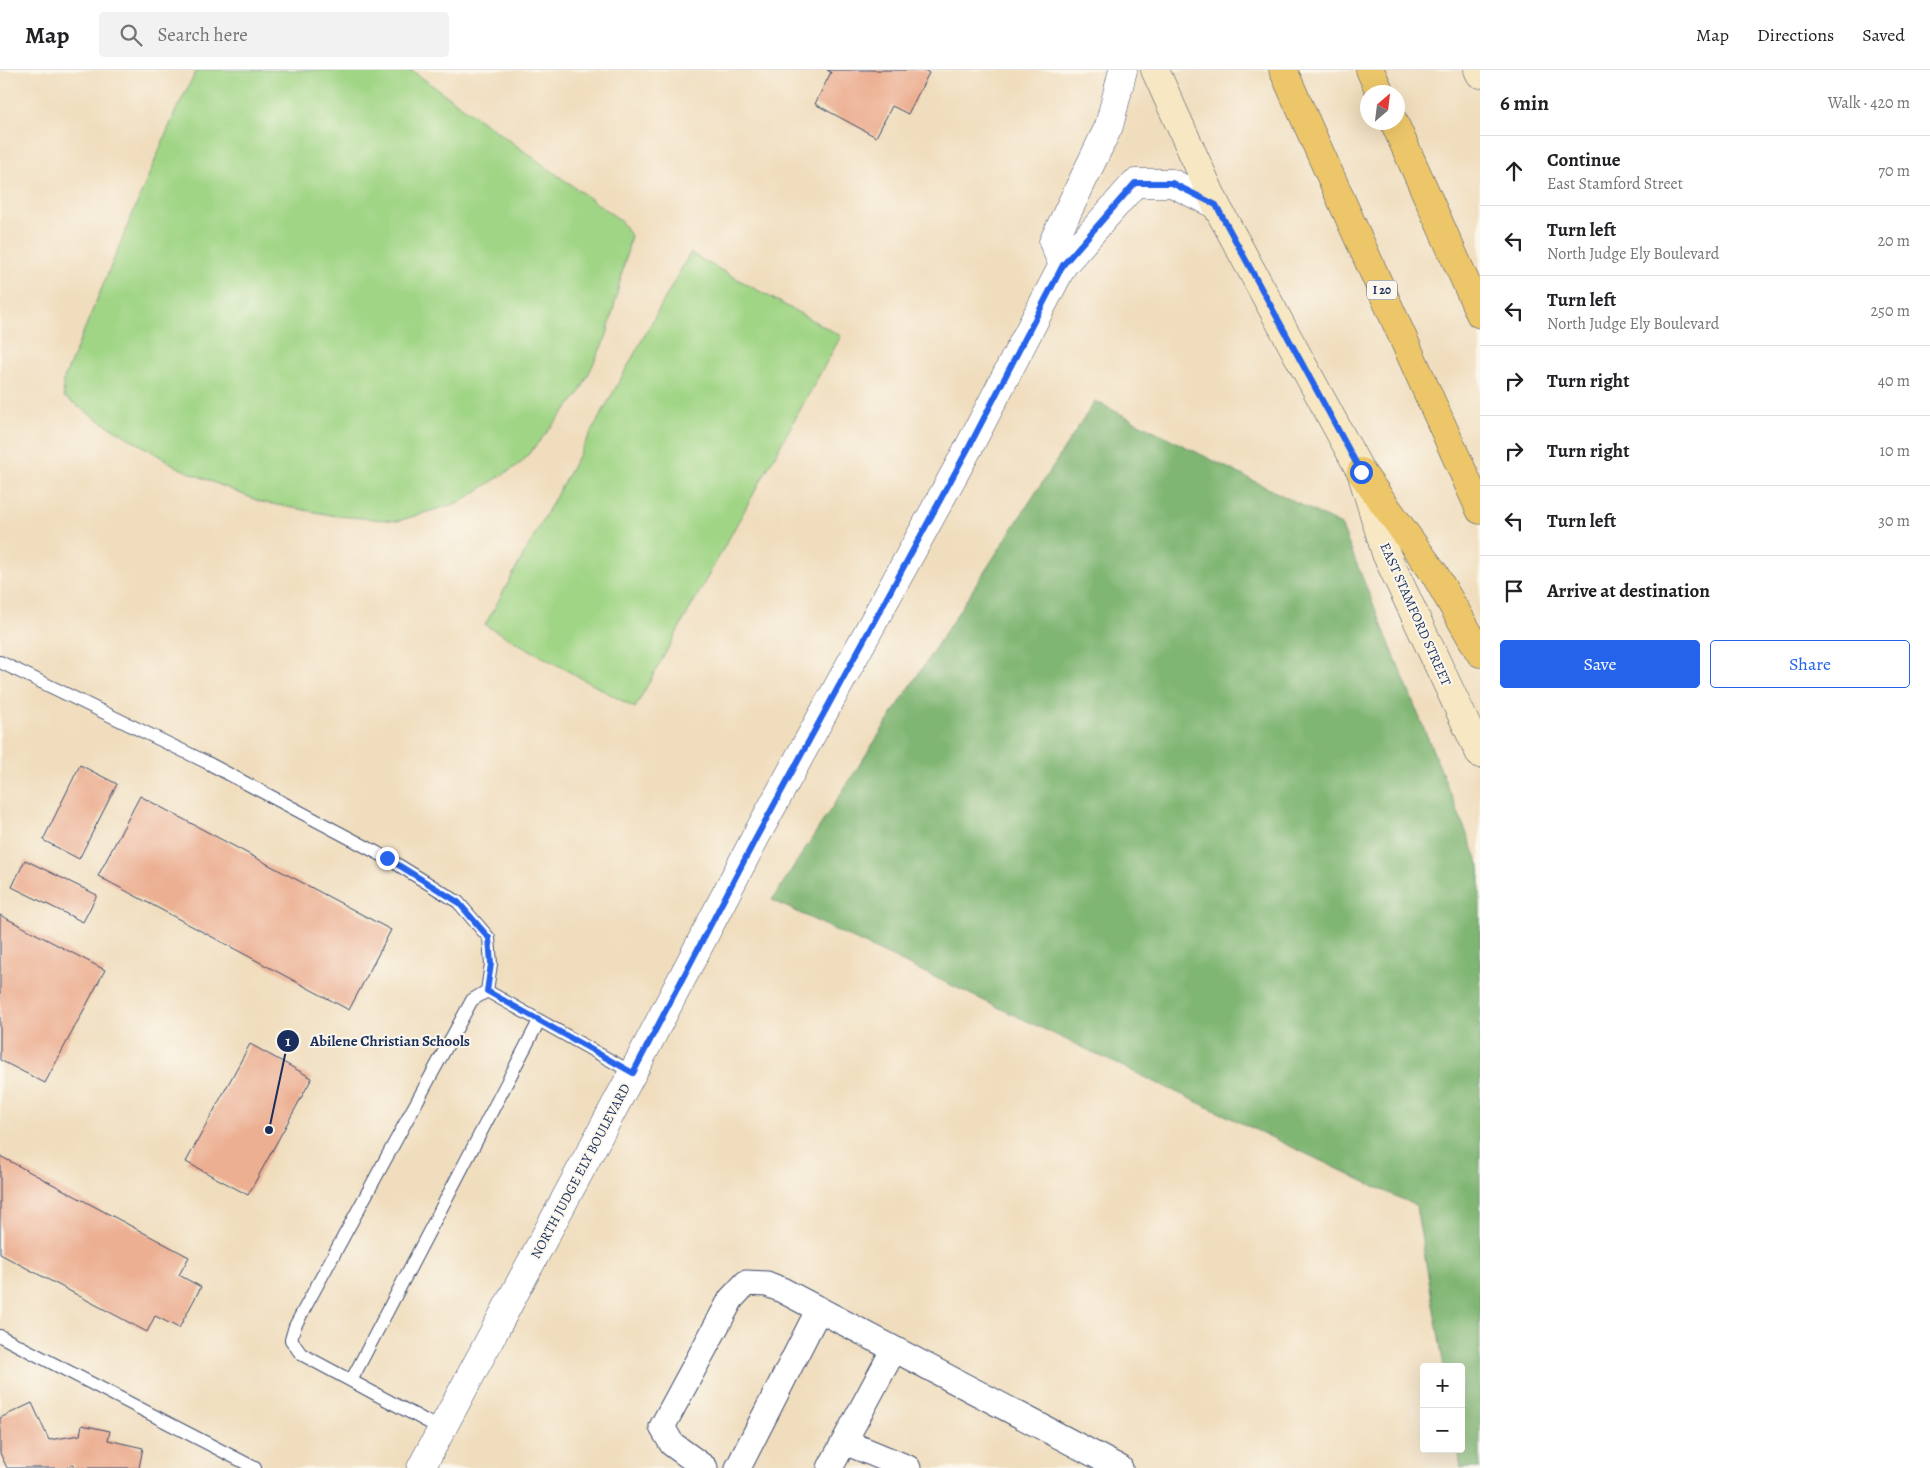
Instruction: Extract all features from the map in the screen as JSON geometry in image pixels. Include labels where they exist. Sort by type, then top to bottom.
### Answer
[{"type":"highway","name":"I 20","points":[[1283,70],[1480,510]]},
{"type":"highway","points":[[1370,70],[1377,85]]},
{"type":"highway","points":[[1398,130],[1480,314]]},
{"type":"highway","points":[[1361,472],[1434,573],[1480,653]]},
{"type":"main road","name":"EAST STAMFORD STREET","points":[[1155,70],[1216,205],[1361,472],[1386,554],[1480,754]]},
{"type":"main road","points":[[1478,70],[1480,74]]},
{"type":"street","points":[[1063,265],[1053,242],[1109,126],[1123,70]]},
{"type":"street","name":"NORTH JUDGE ELY BOULEVARD","points":[[421,1468],[633,1073],[756,838],[969,447],[1063,265],[1135,183],[1172,183],[1216,205]]},
{"type":"street","points":[[705,1468],[672,1444],[662,1427],[731,1299],[746,1283],[767,1284],[782,1290],[1120,1468]]},
{"type":"street","points":[[738,1468],[819,1309]]},
{"type":"street","points":[[830,1468],[894,1349]]},
{"type":"street","points":[[844,1442],[908,1468]]},
{"type":"lane","points":[[0,662],[206,762],[387,858],[458,902],[489,938],[491,964],[487,991]]},
{"type":"lane","points":[[487,991],[539,1022],[633,1073]]},
{"type":"lane","points":[[441,1430],[301,1354],[291,1340],[295,1326],[472,1000],[487,991]]},
{"type":"lane","points":[[351,1381],[539,1022]]},
{"type":"lane","points":[[0,1336],[255,1468]]},
{"type":"green space","points":[[197,70],[411,70],[620,220],[631,236],[607,335],[579,394],[521,463],[460,502],[398,521],[337,516],[261,502],[181,469],[64,397],[63,381],[176,110]]},
{"type":"green space","points":[[690,253],[841,336],[635,708],[485,625]]},
{"type":"green space","points":[[1095,401],[1341,525],[1480,866],[1480,1468],[1461,1468],[1459,1453],[1465,1453],[1465,1363],[1443,1363],[1416,1206],[772,900]]},
{"type":"building","points":[[827,70],[924,70],[929,73],[908,114],[892,106],[876,137],[815,104],[831,72]]},
{"type":"building","points":[[80,765],[117,784],[79,859],[43,840]]},
{"type":"building","points":[[140,796],[391,930],[349,1010],[98,876]]},
{"type":"building","points":[[25,860],[97,895],[83,922],[12,887]]},
{"type":"building","points":[[0,915],[105,970],[45,1083],[0,1060]]},
{"type":"building","points":[[250,1044],[312,1078],[248,1195],[186,1162]]},
{"type":"building","points":[[0,1156],[189,1257],[179,1275],[201,1287],[179,1328],[155,1316],[147,1332],[0,1254]]},
{"type":"building","points":[[32,1403],[49,1440],[80,1435],[82,1425],[110,1431],[108,1440],[143,1448],[139,1468],[74,1468],[74,1464],[66,1468],[7,1468],[0,1453],[0,1418]]},
{"type":"place","name":"Abilene Christian Schools","points":[[269,1130]]},
{"type":"route","points":[[387,858],[458,902],[489,938],[491,964],[487,991],[539,1022],[633,1073],[756,838],[969,447],[1063,265],[1135,183],[1172,183],[1216,205],[1361,472]]}]
